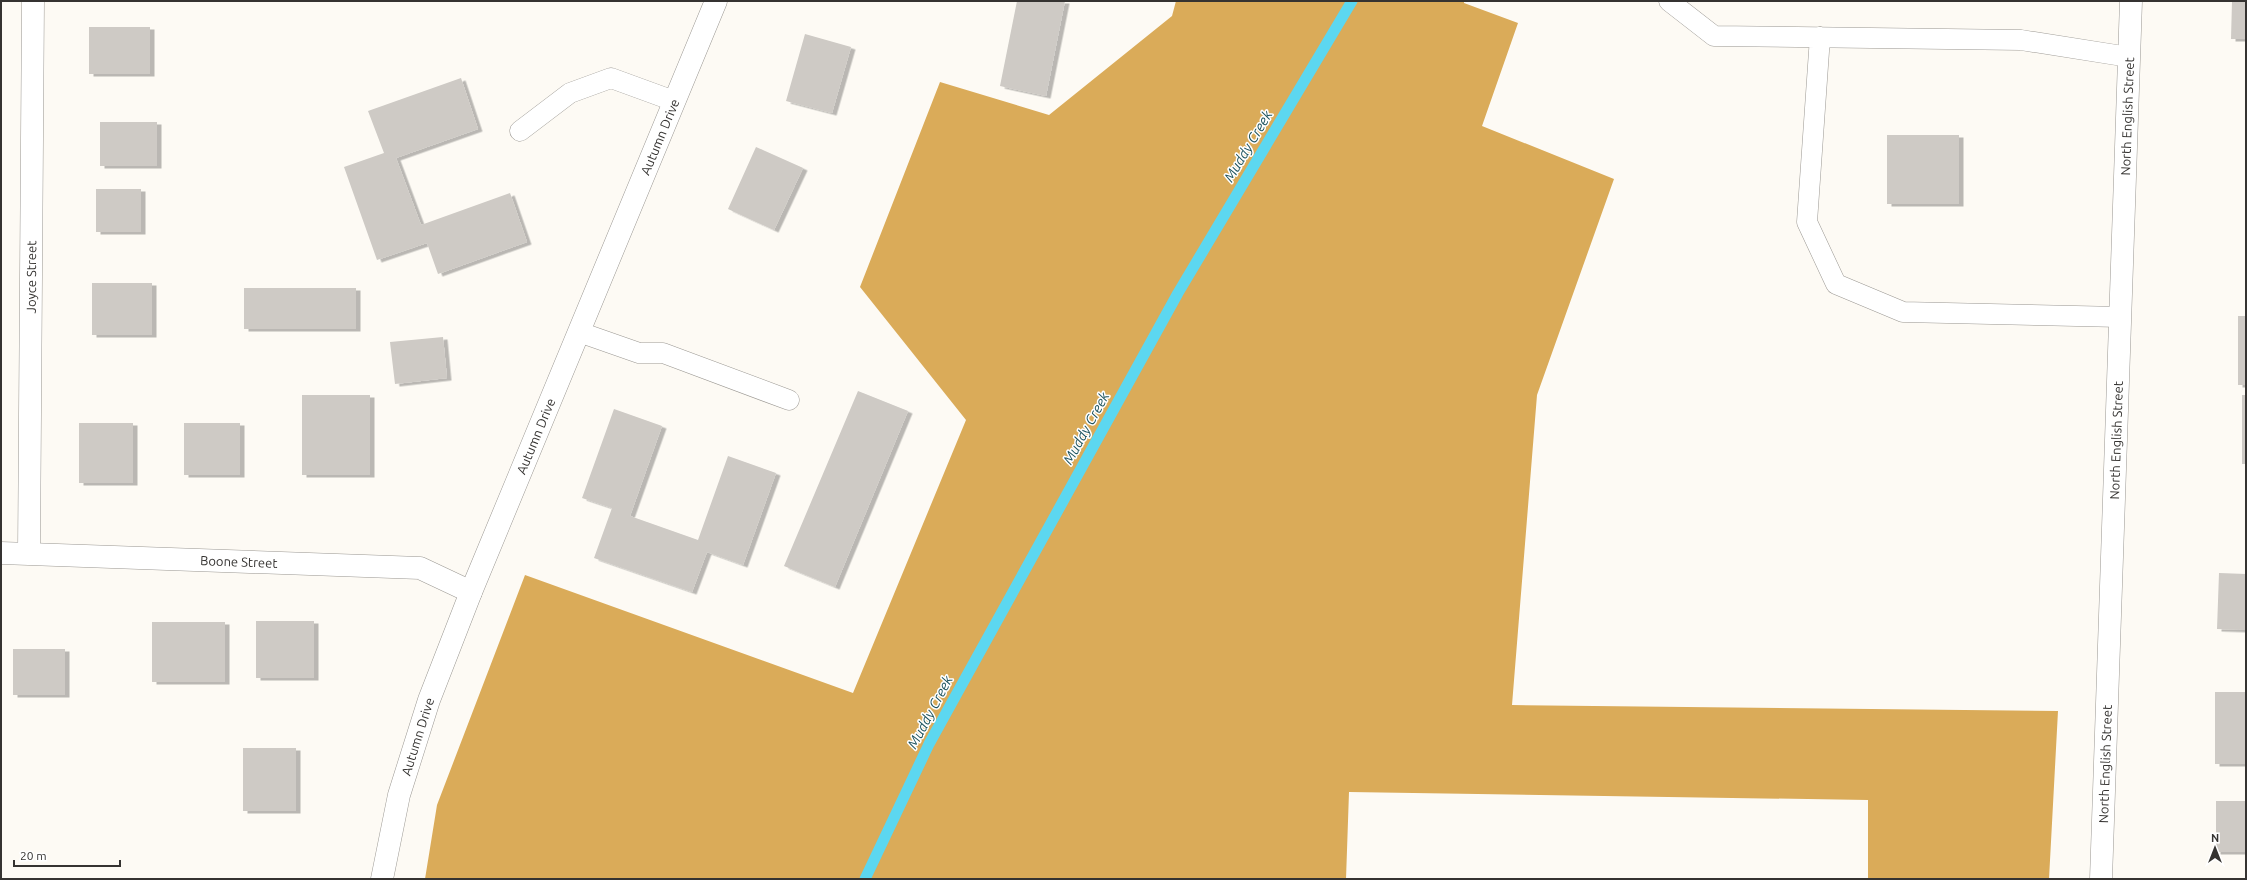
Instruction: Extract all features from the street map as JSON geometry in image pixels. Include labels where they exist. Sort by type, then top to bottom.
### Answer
[{"type":"street","name":"Joyce Street","points":[[29,553],[33,1]]},
{"type":"street","name":"Autumn Drive","points":[[382,879],[399,795],[426,707],[471,592],[716,1]]},
{"type":"street","name":"North English Street","points":[[2101,879],[2131,1]]},
{"type":"street","name":"Boone Street","points":[[1,553],[420,568],[471,592]]},
{"type":"lane","points":[[1669,1],[1714,36],[2021,40],[2129,57]]},
{"type":"lane","points":[[1820,37],[1807,222],[1836,284],[1903,312],[2120,317]]},
{"type":"lane","points":[[520,131],[570,93],[611,78],[674,101]]},
{"type":"lane","points":[[579,332],[639,353],[663,353],[789,400]]},
{"type":"shaded area","points":[[1176,1],[1464,1],[1464,3],[1518,23],[1482,126],[1614,179],[1537,395],[1512,705],[2058,711],[2049,879],[1868,879],[1868,800],[1349,792],[1346,879],[425,879],[437,805],[525,575],[853,693],[966,420],[860,287],[940,82],[1049,115],[1172,16]]},
{"type":"building","points":[[1017,1],[1065,1],[1046,96],[1000,86]]},
{"type":"building","points":[[2232,1],[2246,1],[2246,39],[2231,39]]},
{"type":"building","points":[[89,27],[150,27],[150,74],[89,74]]},
{"type":"building","points":[[805,34],[851,47],[832,113],[786,101]]},
{"type":"building","points":[[461,78],[478,129],[396,158],[421,225],[510,193],[527,242],[438,274],[427,243],[377,260],[344,167],[384,153],[368,111]]},
{"type":"building","points":[[100,122],[157,122],[157,166],[100,166]]},
{"type":"building","points":[[1887,135],[1959,135],[1959,204],[1887,204]]},
{"type":"building","points":[[756,147],[803,168],[774,230],[728,209]]},
{"type":"building","points":[[96,189],[141,189],[141,232],[96,232]]},
{"type":"building","points":[[92,283],[152,283],[152,335],[92,335]]},
{"type":"building","points":[[244,288],[356,288],[356,329],[244,329]]},
{"type":"building","points":[[2238,316],[2246,316],[2246,385],[2238,385]]},
{"type":"building","points":[[443,337],[447,378],[395,384],[390,342]]},
{"type":"building","points":[[858,391],[908,411],[835,587],[784,566]]},
{"type":"building","points":[[302,395],[370,395],[370,475],[302,475]]},
{"type":"building","points":[[2242,395],[2246,395],[2246,464],[2242,464]]},
{"type":"building","points":[[614,409],[662,426],[630,516],[698,540],[728,456],[776,473],[743,565],[707,552],[692,592],[594,558],[612,508],[582,498]]},
{"type":"building","points":[[79,423],[133,423],[133,483],[79,483]]},
{"type":"building","points":[[184,423],[240,423],[240,475],[184,475]]},
{"type":"building","points":[[2219,573],[2246,574],[2246,630],[2217,629]]},
{"type":"building","points":[[256,621],[314,621],[314,678],[256,678]]},
{"type":"building","points":[[152,622],[225,622],[225,682],[152,682]]},
{"type":"building","points":[[13,649],[65,649],[65,695],[13,695]]},
{"type":"building","points":[[2215,692],[2246,692],[2246,764],[2215,764]]},
{"type":"building","points":[[243,748],[296,748],[296,811],[243,811]]},
{"type":"building","points":[[2216,801],[2246,801],[2246,852],[2216,852]]},
{"type":"waterway","name":"Muddy Creek","points":[[865,879],[929,744],[1178,293],[1352,1]]}]
